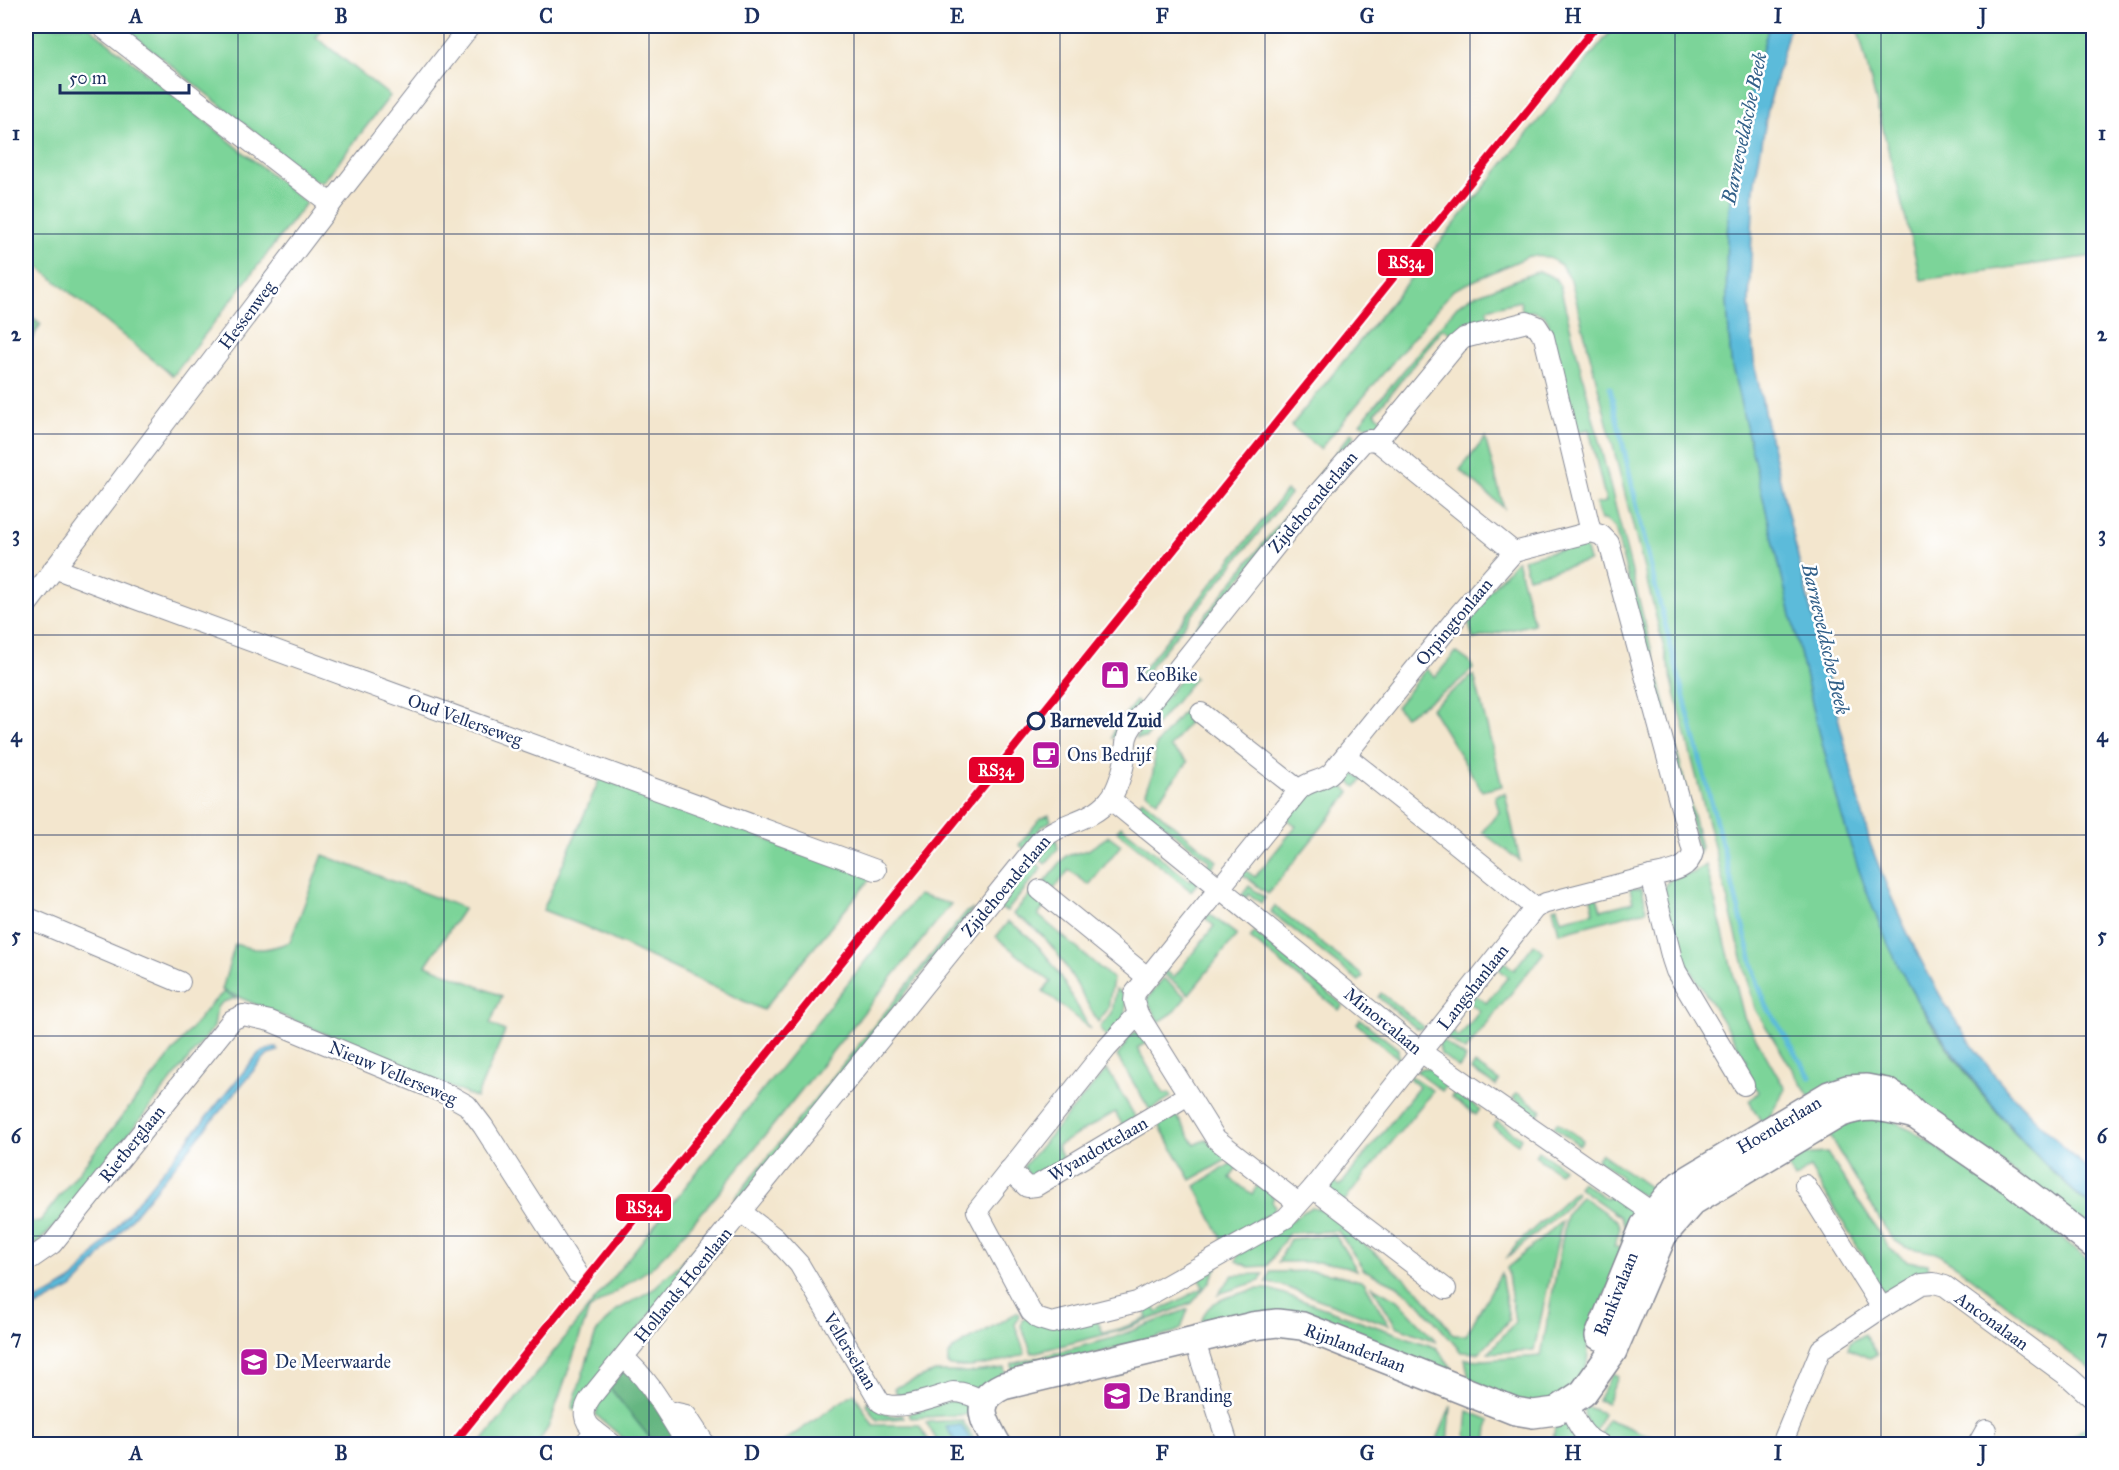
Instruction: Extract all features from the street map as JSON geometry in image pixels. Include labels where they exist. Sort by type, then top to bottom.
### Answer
[{"type":"street","points":[[101,26],[331,204]]},
{"type":"street","name":"Hessenweg","points":[[26,606],[331,204],[470,26]]},
{"type":"street","name":"Zijdehoenderlaan","points":[[741,1212],[1040,840],[1050,832],[1089,815],[1110,799],[1125,758],[1125,740],[1133,725],[1313,499],[1364,442],[1377,441],[1457,344],[1471,336],[1527,322],[1537,326],[1544,337],[1591,532]]},
{"type":"street","points":[[1346,756],[1470,853],[1535,908],[1546,903],[1683,867],[1691,860],[1693,852],[1609,543],[1601,535],[1591,532],[1514,552],[1495,534],[1377,441]]},
{"type":"street","name":"Orpingtonlaan","points":[[1221,889],[1299,790],[1311,781],[1326,778],[1346,756],[1461,612],[1514,552]]},
{"type":"street","name":"Oud Vellerseweg","points":[[54,567],[143,602],[876,870]]},
{"type":"street","points":[[1201,713],[1299,790]]},
{"type":"street","name":"Minorcalaan","points":[[1110,799],[1421,1053],[1661,1219]]},
{"type":"street","points":[[1651,876],[1676,971],[1744,1085]]},
{"type":"street","points":[[1221,889],[1147,977],[1135,993],[1134,1001],[1138,1014],[1216,1138],[1298,1203]]},
{"type":"street","points":[[1040,890],[1147,977]]},
{"type":"street","name":"Langshanlaan","points":[[976,1211],[1031,1312],[1039,1319],[1052,1323],[1137,1302],[1286,1218],[1313,1188],[1535,908]]},
{"type":"street","points":[[26,917],[180,982]]},
{"type":"street","name":"Wyandottelaan","points":[[976,1211],[1107,1048],[1138,1014]]},
{"type":"street","name":"Nieuw Vellerseweg","points":[[232,1020],[243,1015],[270,1021],[467,1105],[483,1126],[577,1273]]},
{"type":"street","name":"Rietberglaan","points":[[26,1262],[52,1244],[232,1020]]},
{"type":"street","name":"Hoenderlaan","points":[[1661,1219],[1682,1184],[1829,1095],[1847,1089],[1866,1088],[1887,1092],[1901,1101],[1916,1115],[2010,1180],[2094,1245]]},
{"type":"street","name":"Wyandottelaan","points":[[1009,1170],[1027,1186],[1036,1186],[1188,1095]]},
{"type":"street","points":[[1805,1185],[1882,1308]]},
{"type":"street","points":[[1313,1188],[1446,1288]]},
{"type":"street","name":"Hollands Hoenlaan","points":[[590,1438],[588,1425],[584,1418],[585,1409],[591,1397],[741,1212]]},
{"type":"street","name":"Vellerselaan","points":[[741,1212],[775,1238],[799,1264],[880,1401],[886,1406],[902,1405],[953,1392],[961,1392],[985,1402]]},
{"type":"street","name":"Bankivalaan","points":[[1568,1404],[1583,1393],[1613,1351],[1651,1258],[1663,1235],[1661,1219]]},
{"type":"street","name":"Anconalaan","points":[[1782,1444],[1821,1349],[1922,1284],[1934,1283],[1945,1286],[2070,1378],[2094,1400]]},
{"type":"street","name":"Rijnlanderlaan","points":[[985,1402],[995,1390],[1004,1386],[1252,1326],[1276,1323],[1302,1326],[1515,1411],[1544,1414],[1556,1411],[1568,1404]]},
{"type":"street","points":[[1194,1340],[1228,1444]]},
{"type":"street","name":"Hollands Hoenlaan","points":[[624,1358],[640,1371],[668,1411],[687,1444]]},
{"type":"street","points":[[985,1402],[983,1416],[997,1444]]},
{"type":"street","points":[[1568,1404],[1583,1433],[1600,1444]]},
{"type":"street","name":"Hollands Hoenlaan","points":[[668,1411],[686,1415],[705,1444]]},
{"type":"street","points":[[590,1438],[612,1444]]},
{"type":"green space","points":[[26,26],[88,26],[306,203],[173,376],[26,257]]},
{"type":"green space","points":[[122,26],[324,26],[316,37],[390,96],[323,182],[315,181]]},
{"type":"green space","points":[[1615,26],[1769,26],[1742,130],[1732,184],[1726,269],[1731,362],[1828,763],[1847,830],[1870,896],[1917,1001],[1955,1058],[1997,1112],[2043,1162],[2093,1209],[2093,1231],[1951,1127],[1810,1098],[1755,1009],[1571,280],[1561,265],[1548,257],[1529,256],[1453,290],[1320,449],[1291,426]]},
{"type":"green space","points":[[1857,26],[2093,26],[2093,256],[1921,280]]},
{"type":"green space","points":[[1539,271],[1555,278],[1560,286],[1701,847],[1699,853],[1615,528],[1605,520],[1601,520],[1596,504],[1606,502],[1589,429],[1577,432],[1548,322],[1544,315],[1532,311],[1523,313],[1520,301],[1487,309],[1489,322],[1464,328],[1455,336],[1443,328],[1375,413],[1383,421],[1379,425],[1365,426],[1360,423],[1457,306],[1471,297]]},
{"type":"green space","points":[[26,314],[41,324],[28,346],[26,345]]},
{"type":"green space","points":[[1352,432],[1355,435],[1316,484],[1313,482]]},
{"type":"green space","points":[[1485,438],[1504,508],[1460,470]]},
{"type":"green space","points":[[1286,491],[1290,494],[1143,676],[1140,673]]},
{"type":"green space","points":[[1298,500],[1301,503],[1155,686],[1151,683]]},
{"type":"green space","points":[[1584,543],[1589,561],[1528,577],[1523,559]]},
{"type":"green space","points":[[1517,560],[1534,624],[1473,639],[1467,616]]},
{"type":"green space","points":[[1456,652],[1471,663],[1473,669],[1451,688],[1405,716],[1396,707],[1426,669],[1435,677]]},
{"type":"green space","points":[[1186,672],[1195,678],[1146,738],[1136,738],[1140,729]]},
{"type":"green space","points":[[1474,675],[1502,786],[1482,791],[1431,708]]},
{"type":"green space","points":[[1136,701],[1140,704],[1118,738],[1112,738],[1114,728]]},
{"type":"green space","points":[[1186,708],[1188,723],[1170,747],[1188,762],[1157,801],[1146,792],[1153,773],[1156,745]]},
{"type":"green space","points":[[1348,770],[1363,779],[1356,787],[1341,775]]},
{"type":"green space","points":[[600,778],[871,878],[763,1010],[584,926],[543,910]]},
{"type":"green space","points":[[1336,780],[1350,792],[1268,894],[1242,874],[1245,870],[1255,877],[1296,826],[1286,818],[1307,792],[1327,788]]},
{"type":"green space","points":[[1505,793],[1520,861],[1482,832],[1499,812],[1495,796]]},
{"type":"green space","points":[[1142,799],[1217,861],[1209,870],[1206,867],[1210,861],[1138,805]]},
{"type":"green space","points":[[1049,815],[1051,821],[1041,827],[1024,849],[1019,845],[1040,819]]},
{"type":"green space","points":[[1121,826],[1190,881],[1194,877],[1199,881],[1191,891],[1117,831]]},
{"type":"green space","points":[[1056,836],[1058,849],[1045,864],[1036,856]]},
{"type":"green space","points":[[1109,836],[1121,845],[1089,885],[1069,870],[1054,889],[1044,882],[1066,856],[1088,850]]},
{"type":"green space","points":[[323,855],[464,908],[426,965],[502,996],[490,1024],[505,1031],[476,1098],[222,990],[235,944],[263,949],[290,942]]},
{"type":"green space","points":[[1033,860],[1042,868],[1007,911],[996,907]]},
{"type":"green space","points":[[1706,865],[1744,1017],[1785,1089],[1770,1116],[1762,1123],[1749,1101],[1758,1092],[1743,1064],[1747,1061],[1687,964],[1677,943],[1663,894],[1666,884],[1671,879],[1693,873]]},
{"type":"green space","points":[[1249,886],[1265,898],[1261,903],[1249,894],[1245,899],[1242,895]]},
{"type":"green space","points":[[1630,888],[1642,888],[1647,910],[1559,933],[1553,908],[1557,907],[1561,920],[1594,912],[1591,898],[1597,897],[1601,910],[1633,902]]},
{"type":"green space","points":[[1032,892],[1047,904],[1038,915],[1113,979],[1108,1009],[1098,1022],[1053,947],[1028,923],[1013,914]]},
{"type":"green space","points":[[918,895],[951,904],[717,1195],[669,1250],[651,1268],[589,1310],[548,1428],[537,1444],[480,1444]]},
{"type":"green space","points":[[1275,906],[1363,976],[1359,981],[1271,912]]},
{"type":"green space","points":[[973,909],[738,1202],[736,1201],[735,1198],[966,912]]},
{"type":"green space","points":[[1208,913],[1237,935],[1189,994],[1161,972],[1163,969],[1174,977],[1214,926],[1205,918]]},
{"type":"green space","points":[[1008,922],[1035,942],[1046,955],[1090,1029],[1043,991],[1051,982],[996,937]]},
{"type":"green space","points":[[1255,932],[1343,1005],[1339,1010],[1250,938]]},
{"type":"green space","points":[[1534,944],[1544,952],[1465,1051],[1444,1036],[1448,1029],[1459,1037],[1480,1011],[1470,1003],[1476,995],[1486,1003],[1508,977],[1498,968],[1503,961],[1514,970]]},
{"type":"green space","points":[[1163,978],[1186,997],[1173,1013],[1159,1022],[1147,999]]},
{"type":"green space","points":[[1116,989],[1125,996],[1126,1010],[1123,1020],[1107,1038],[1100,1027],[1112,1013]]},
{"type":"green space","points":[[224,992],[236,998],[223,1002],[217,1007],[214,1027],[56,1225],[37,1243],[26,1249],[26,1223],[40,1221],[209,1006]]},
{"type":"green space","points":[[1381,993],[1424,1027],[1416,1028],[1378,997]]},
{"type":"green space","points":[[1360,1019],[1398,1049],[1399,1059],[1357,1024]]},
{"type":"green space","points":[[1135,1032],[1140,1033],[1149,1041],[1137,1048],[1164,1094],[1169,1093],[1171,1097],[1150,1110],[1117,1056],[1127,1043],[1126,1039]]},
{"type":"green space","points":[[1441,1040],[1466,1058],[1459,1068],[1441,1054],[1439,1045]]},
{"type":"green space","points":[[1475,1064],[1499,1081],[1496,1086],[1471,1070]]},
{"type":"green space","points":[[1428,1068],[1450,1081],[1442,1091],[1416,1071]]},
{"type":"green space","points":[[1107,1069],[1136,1118],[1123,1126],[1115,1112],[1057,1146],[1064,1161],[1030,1178],[1024,1166]]},
{"type":"green space","points":[[1411,1076],[1433,1091],[1342,1204],[1329,1189],[1330,1178],[1340,1186],[1419,1087],[1410,1079]]},
{"type":"green space","points":[[1455,1092],[1480,1109],[1476,1115],[1451,1097]]},
{"type":"green space","points":[[1517,1093],[1542,1110],[1537,1116],[1513,1098]]},
{"type":"green space","points":[[1177,1106],[1180,1112],[1176,1115],[1195,1145],[1206,1139],[1228,1159],[1191,1180],[1156,1120]]},
{"type":"green space","points":[[1887,1118],[1912,1130],[2062,1238],[2093,1264],[2093,1371],[1958,1267],[1936,1253],[1905,1247],[1894,1240],[1824,1127],[1843,1119]]},
{"type":"green space","points":[[1497,1121],[1521,1138],[1518,1144],[1493,1127]]},
{"type":"green space","points":[[1557,1122],[1583,1140],[1579,1145],[1554,1127]]},
{"type":"green space","points":[[1538,1151],[1563,1168],[1559,1173],[1535,1156]]},
{"type":"green space","points":[[1601,1153],[1653,1190],[1672,1175],[1654,1195],[1643,1196],[1620,1182],[1622,1178],[1597,1159]]},
{"type":"green space","points":[[1827,1153],[1889,1248],[1907,1261],[1928,1264],[1929,1271],[1893,1292],[1883,1292],[1872,1280],[1876,1277],[1810,1168],[1795,1179],[1782,1156]]},
{"type":"green space","points":[[1232,1163],[1238,1167],[1230,1178],[1252,1194],[1259,1184],[1274,1197],[1272,1201],[1275,1206],[1273,1212],[1223,1241],[1195,1186]]},
{"type":"green space","points":[[1582,1182],[1607,1199],[1611,1195],[1631,1211],[1633,1220],[1626,1245],[1621,1242],[1625,1227],[1620,1217],[1578,1187]]},
{"type":"green space","points":[[1575,1191],[1577,1193],[1563,1210],[1506,1259],[1517,1244]]},
{"type":"green space","points":[[1581,1196],[1617,1221],[1620,1228],[1614,1246],[1624,1250],[1589,1336],[1587,1365],[1579,1380],[1554,1400],[1527,1404],[1470,1384],[1465,1359],[1541,1356],[1567,1213]]},
{"type":"green space","points":[[1311,1207],[1332,1216],[1421,1293],[1454,1335],[1466,1335],[1501,1273],[1509,1320],[1479,1353],[1461,1352],[1420,1304],[1398,1286],[1364,1270],[1338,1231],[1289,1233],[1267,1266],[1249,1267],[1237,1261],[1238,1255]]},
{"type":"green space","points":[[729,1209],[732,1210],[576,1410],[573,1409],[596,1333],[615,1311],[652,1290],[680,1264]]},
{"type":"green space","points":[[1562,1221],[1534,1350],[1488,1353],[1515,1322],[1507,1268]]},
{"type":"green space","points":[[1335,1235],[1357,1270],[1328,1263],[1278,1262],[1290,1239]]},
{"type":"green space","points":[[1218,1265],[1210,1281],[1192,1303],[1123,1330],[1032,1353],[1021,1326],[1022,1320],[1027,1317],[1097,1319],[1103,1333],[1122,1328],[1148,1318],[1144,1306],[1153,1302],[1157,1312],[1203,1288],[1198,1276]]},
{"type":"green space","points":[[1314,1271],[1364,1282],[1389,1325],[1280,1285],[1266,1283],[1270,1272]]},
{"type":"green space","points":[[1263,1274],[1260,1281],[1218,1294],[1233,1275]]},
{"type":"green space","points":[[1372,1286],[1398,1300],[1437,1342],[1396,1326]]},
{"type":"green space","points":[[1256,1289],[1270,1289],[1437,1348],[1452,1368],[1454,1376],[1371,1342],[1201,1329],[1202,1319],[1212,1305],[1219,1300]]},
{"type":"green space","points":[[1188,1309],[1181,1329],[1175,1332],[1012,1377],[1012,1364],[1113,1338]]},
{"type":"green space","points":[[1018,1312],[1015,1325],[1025,1353],[1023,1355],[975,1366],[948,1365],[948,1357],[953,1349]]},
{"type":"green space","points":[[1864,1334],[1877,1354],[1870,1358],[1848,1349],[1850,1343]]},
{"type":"green space","points":[[1004,1368],[1007,1379],[981,1388],[900,1399],[894,1388],[935,1372],[974,1372]]},
{"type":"green space","points":[[622,1371],[637,1378],[681,1444],[655,1444],[610,1388]]},
{"type":"green space","points":[[1613,1373],[1618,1376],[1607,1403],[1598,1400]]},
{"type":"green space","points":[[610,1388],[655,1444],[630,1444],[596,1415],[598,1404]]},
{"type":"green space","points":[[854,1393],[873,1425],[919,1425],[931,1444],[780,1444]]},
{"type":"green space","points":[[952,1400],[965,1404],[973,1414],[911,1418],[908,1414]]},
{"type":"green space","points":[[870,1401],[884,1413],[892,1416],[902,1415],[904,1418],[877,1420],[866,1403]]},
{"type":"green space","points":[[1451,1406],[1448,1444],[1435,1444]]},
{"type":"green space","points":[[1585,1406],[1603,1413],[1595,1434],[1585,1417]]},
{"type":"green space","points":[[1468,1411],[1489,1420],[1486,1444],[1465,1444]]},
{"type":"green space","points":[[1607,1419],[1670,1444],[1620,1444],[1600,1437]]},
{"type":"green space","points":[[962,1420],[977,1444],[939,1444],[926,1422]]},
{"type":"green space","points":[[1556,1421],[1570,1427],[1581,1444],[1568,1444],[1553,1439]]},
{"type":"green space","points":[[2091,1423],[2094,1426],[2093,1443],[2062,1444]]},
{"type":"water","name":"Barneveldsche Beek","points":[[1769,26],[1790,26],[1768,109],[1754,187],[1749,302],[1754,361],[1806,591],[1870,843],[1896,908],[1944,1003],[1984,1061],[2006,1088],[2093,1175],[2093,1208],[2051,1170],[2014,1131],[1963,1067],[1917,1000],[1878,921],[1835,791],[1812,704],[1731,362],[1726,269],[1732,184],[1754,78]]},
{"type":"water","points":[[277,1048],[278,1051],[268,1054],[263,1059],[82,1278],[72,1288],[31,1309],[29,1306],[31,1302],[74,1279],[259,1053]]},
{"type":"water","points":[[961,1425],[973,1444],[957,1444],[946,1427]]},
{"type":"waterway","points":[[1610,388],[1654,581],[1758,984],[1766,1005],[1810,1077]]},
{"type":"transit line","name":"RS34","points":[[453,1444],[1596,26]]},
{"type":"place","name":"KeoBike","points":[[1115,675]]},
{"type":"place","name":"Barneveld Zuid","points":[[1036,721]]},
{"type":"place","name":"Ons Bedrijf","points":[[1046,755]]},
{"type":"place","name":"De Meerwaarde","points":[[254,1362]]},
{"type":"place","name":"De Branding","points":[[1117,1396]]}]
